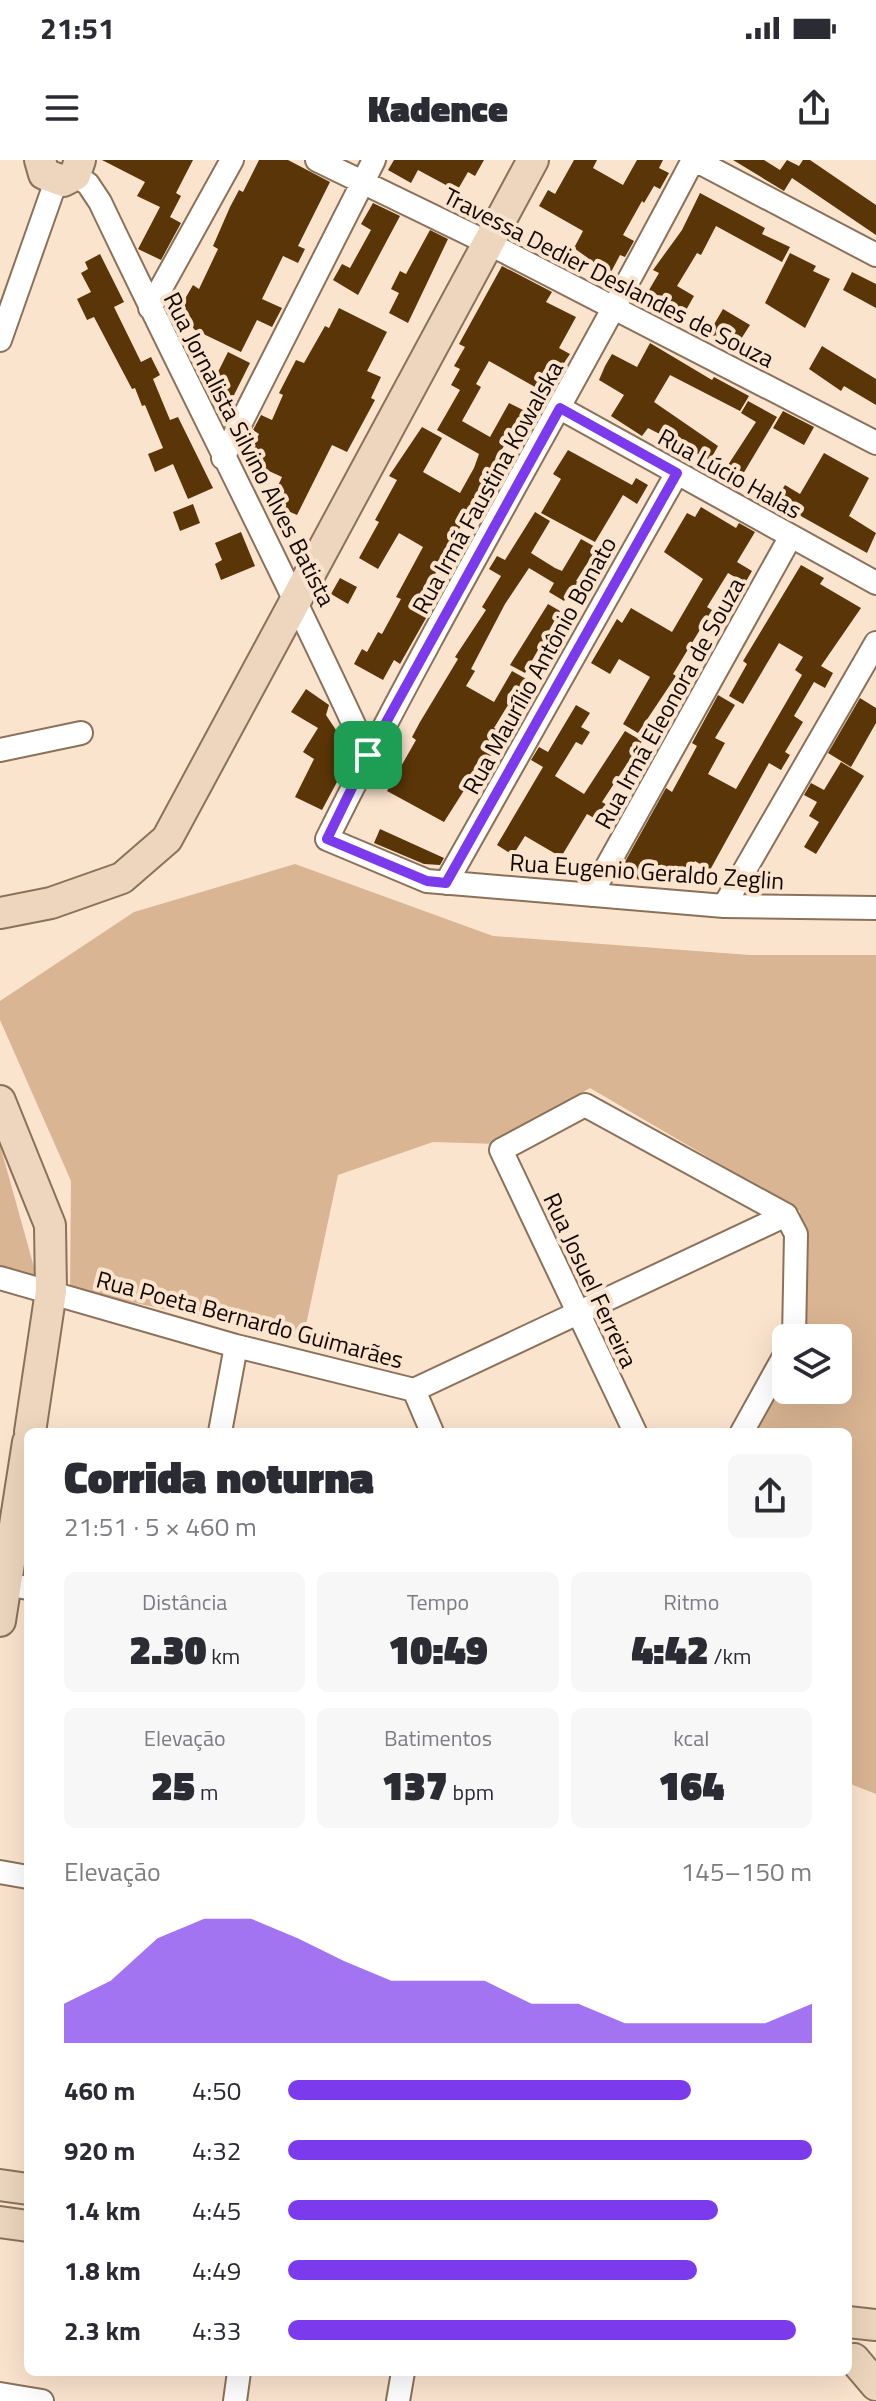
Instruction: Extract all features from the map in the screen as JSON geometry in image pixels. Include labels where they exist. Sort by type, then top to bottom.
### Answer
[{"type":"street","points":[[150,308],[232,160]]},
{"type":"street","name":"Travessa Dedier Deslandes de Souza","points":[[317,160],[488,243],[876,443]]},
{"type":"street","points":[[223,458],[374,160]]},
{"type":"street","points":[[0,913],[51,903],[122,878],[167,839],[533,160]]},
{"type":"street","points":[[694,160],[876,255]]},
{"type":"street","name":"Rua Irmã Faustina Kowalska","points":[[327,839],[368,755],[616,308],[694,160]]},
{"type":"street","points":[[0,340],[54,166]]},
{"type":"street","name":"Rua Jornalista Silvino Alves Batista","points":[[54,166],[88,184],[100,202],[223,458],[297,598],[368,755]]},
{"type":"street","name":"Rua Lúcio Halas","points":[[560,408],[876,583]]},
{"type":"street","name":"Rua Maurílio Antônio Bonato","points":[[446,883],[677,473]]},
{"type":"street","name":"Rua Irmã Eleonora de Souza","points":[[591,895],[791,536]]},
{"type":"street","points":[[724,906],[876,643]]},
{"type":"street","points":[[0,750],[81,733]]},
{"type":"street","name":"Rua Eugenio Geraldo Zeglin","points":[[327,839],[427,881],[724,906],[876,908]]},
{"type":"street","points":[[0,1101],[50,1225],[51,1291],[31,1428]]},
{"type":"street","name":"Rua Josuel Ferreira","points":[[633,1428],[501,1150],[585,1105],[786,1215]]},
{"type":"street","points":[[786,1215],[796,1234],[794,1324]]},
{"type":"street","name":"Rua Poeta Bernardo Guimarães","points":[[0,1278],[236,1346],[414,1390],[786,1215]]},
{"type":"street","points":[[221,1428],[236,1346]]},
{"type":"street","points":[[744,1428],[772,1378]]},
{"type":"street","points":[[414,1390],[430,1428]]},
{"type":"street","points":[[0,1621],[11,1585],[24,1476]]},
{"type":"street","points":[[0,1872],[24,1876]]},
{"type":"street","points":[[0,2185],[24,2188]]},
{"type":"street","points":[[0,2222],[24,2225]]},
{"type":"street","points":[[852,2322],[876,2325]]},
{"type":"street","points":[[859,2360],[876,2385]]},
{"type":"street","points":[[235,2401],[238,2376]]},
{"type":"street","points":[[398,2401],[402,2376]]},
{"type":"street","points":[[0,2394],[42,2401]]},
{"type":"shaded area","points":[[295,864],[493,936],[750,955],[876,955],[876,1794],[852,1785],[852,1428],[759,1428],[772,1404],[852,1404],[852,1324],[806,1324],[800,1211],[590,1088],[498,1144],[433,1142],[338,1175],[303,1339],[70,1289],[71,1181],[0,1020],[0,1001],[134,912]]},
{"type":"shaded area","points":[[0,1145],[37,1278],[0,1268]]},
{"type":"building","points":[[102,160],[193,160],[176,193],[181,196],[170,217],[181,223],[161,260],[138,249],[160,207],[137,196],[145,182]]},
{"type":"building","points":[[259,160],[288,160],[330,182],[298,246],[305,249],[298,263],[283,256],[262,299],[282,308],[272,327],[257,320],[241,352],[195,330],[178,311],[193,285],[199,289],[218,249],[213,246],[230,207],[239,190],[243,192]]},
{"type":"building","points":[[394,160],[484,160],[475,176],[468,172],[457,191],[418,170],[411,183],[388,170]]},
{"type":"building","points":[[574,160],[597,160],[593,168],[623,185],[637,160],[663,160],[659,168],[669,173],[660,189],[654,186],[644,203],[642,201],[623,235],[634,241],[625,257],[620,255],[610,274],[574,248],[583,231],[539,206],[548,190],[555,194]]},
{"type":"building","points":[[733,160],[764,160],[780,170],[787,160],[799,166],[803,160],[810,160],[876,205],[876,235],[792,178],[784,191]]},
{"type":"building","points":[[700,193],[765,228],[762,234],[790,247],[782,262],[716,226],[701,255],[697,253],[677,286],[694,296],[681,319],[658,305],[662,298],[649,290],[659,273],[653,270],[682,230]]},
{"type":"building","points":[[373,203],[400,216],[358,295],[333,280],[342,264],[350,268],[371,230],[361,224]]},
{"type":"building","points":[[430,230],[448,239],[408,323],[389,313],[399,293],[391,289],[400,271],[406,274]]},
{"type":"building","points":[[790,253],[816,266],[813,271],[830,279],[805,328],[765,303]]},
{"type":"building","points":[[100,254],[124,302],[114,307],[141,362],[151,357],[160,375],[153,379],[170,420],[178,417],[213,488],[188,499],[173,464],[155,472],[148,454],[163,448],[145,405],[142,406],[135,388],[132,389],[94,317],[87,320],[77,299],[91,292],[81,273],[88,269],[85,262]]},
{"type":"building","points":[[502,266],[552,292],[546,302],[576,317],[559,348],[570,354],[550,384],[540,379],[535,387],[489,361],[476,384],[481,387],[462,421],[490,437],[509,403],[525,411],[510,444],[506,442],[434,576],[445,582],[438,597],[400,664],[394,660],[383,680],[354,664],[362,649],[367,652],[378,632],[382,634],[401,599],[396,597],[423,547],[399,533],[378,569],[359,558],[397,480],[389,476],[422,427],[442,438],[423,472],[460,493],[474,468],[479,454],[437,430],[460,390],[451,385],[460,369],[454,366],[465,347],[459,344]]},
{"type":"building","points":[[852,272],[876,284],[876,308],[843,290]]},
{"type":"building","points":[[339,308],[387,332],[367,371],[381,377],[371,398],[375,400],[347,452],[332,445],[297,515],[270,503],[282,477],[247,461],[259,434],[253,430],[261,415],[272,420],[283,395],[279,393],[296,360],[304,363]]},
{"type":"building","points":[[723,309],[750,325],[741,339],[728,331],[722,341],[709,333]]},
{"type":"building","points":[[650,343],[712,380],[714,377],[749,396],[740,411],[670,375],[654,402],[718,446],[710,460],[648,428],[642,436],[611,416],[624,395],[599,380],[605,366],[612,354],[637,367]]},
{"type":"building","points":[[822,346],[876,379],[876,405],[844,386],[841,391],[809,369]]},
{"type":"building","points":[[228,352],[250,363],[233,397],[211,386]]},
{"type":"building","points":[[748,401],[777,417],[743,474],[728,465],[756,422],[741,413]]},
{"type":"building","points":[[783,411],[814,427],[804,445],[773,428]]},
{"type":"building","points":[[568,450],[632,485],[636,478],[648,485],[637,504],[623,495],[595,542],[541,513],[561,479],[553,474]]},
{"type":"building","points":[[824,453],[869,478],[849,516],[876,533],[867,553],[790,510],[786,517],[770,508],[785,485],[800,494]]},
{"type":"building","points":[[193,504],[200,523],[180,531],[173,512]]},
{"type":"building","points":[[701,507],[736,528],[739,523],[755,532],[737,562],[752,571],[745,583],[728,573],[707,607],[712,610],[673,674],[676,676],[638,733],[623,724],[650,677],[619,659],[610,674],[591,663],[617,619],[622,623],[631,608],[672,632],[703,579],[664,552],[687,513],[695,517]]},
{"type":"building","points":[[535,512],[550,521],[531,553],[555,568],[562,571],[581,539],[597,548],[576,581],[582,584],[575,595],[570,592],[564,601],[549,592],[554,583],[529,568],[505,604],[471,669],[475,671],[466,686],[494,702],[512,671],[528,680],[516,710],[508,705],[488,742],[496,747],[486,763],[493,767],[486,780],[475,773],[444,822],[387,791],[416,740],[412,737],[420,722],[458,659],[455,657],[486,610],[482,607],[501,576],[489,569],[497,556],[505,560]]},
{"type":"building","points":[[241,532],[255,566],[221,580],[215,564],[222,560],[215,543]]},
{"type":"building","points":[[801,565],[824,578],[820,584],[861,608],[821,666],[833,673],[825,688],[814,682],[794,716],[803,722],[785,752],[790,755],[781,770],[769,763],[710,870],[695,861],[683,881],[639,880],[621,869],[666,788],[672,792],[697,746],[692,743],[718,695],[735,705],[715,738],[725,743],[708,774],[736,789],[802,675],[795,670],[803,657],[779,643],[743,704],[729,696],[747,664],[743,661]]},
{"type":"building","points":[[340,578],[357,587],[348,604],[331,594]]},
{"type":"building","points":[[548,604],[560,611],[525,673],[510,665]]},
{"type":"building","points":[[306,689],[329,705],[326,715],[352,754],[322,810],[295,797],[314,759],[303,752],[318,728],[291,712]]},
{"type":"building","points":[[860,698],[876,708],[876,723],[851,767],[828,753]]},
{"type":"building","points":[[576,705],[590,713],[581,727],[590,732],[582,745],[576,742],[555,776],[584,794],[625,731],[642,741],[602,802],[617,811],[608,826],[587,814],[561,857],[525,836],[513,855],[497,845],[543,767],[531,760],[539,747],[548,752]]},
{"type":"building","points":[[841,762],[864,776],[816,854],[804,847],[819,822],[809,816],[817,802],[804,795],[811,783],[824,790]]},
{"type":"building","points":[[380,829],[444,858],[440,865],[424,864],[374,843]]},
{"type":"route","points":[[560,408],[677,473],[446,883],[427,881],[327,839],[368,755],[560,408]]}]
